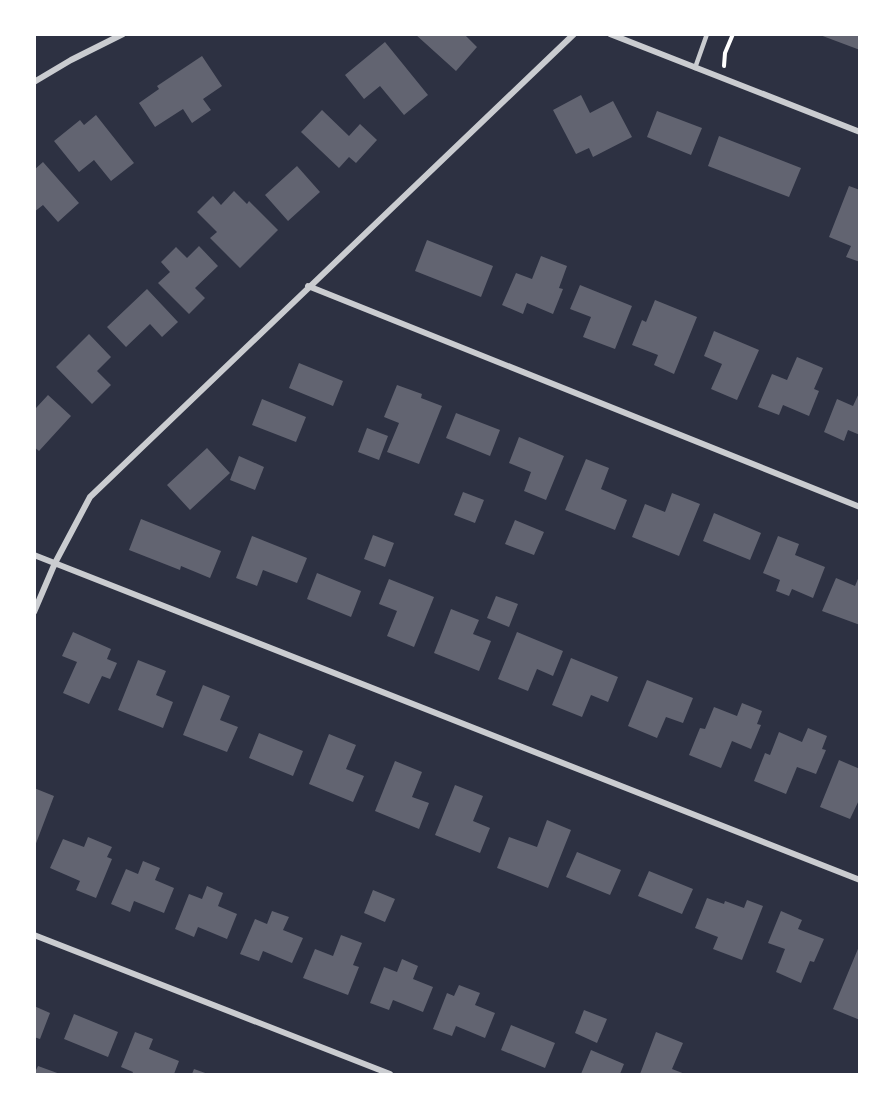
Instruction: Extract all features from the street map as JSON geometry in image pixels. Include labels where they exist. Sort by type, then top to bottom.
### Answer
[{"type":"street","points":[[34,82],[123,34]]},
{"type":"street","points":[[34,612],[55,563],[90,497],[574,34]]},
{"type":"street","points":[[610,34],[860,132]]},
{"type":"street","points":[[308,286],[860,507]]},
{"type":"street","points":[[34,555],[860,880]]},
{"type":"street","points":[[34,935],[390,1074]]},
{"type":"lane","points":[[632,43],[635,34]]},
{"type":"lane","points":[[695,68],[707,34]]},
{"type":"path","points":[[724,79],[725,53],[733,34]]},
{"type":"building","points":[[415,34],[464,34],[477,47],[456,71]]},
{"type":"building","points":[[860,34],[860,50],[820,35]]},
{"type":"building","points":[[385,42],[428,95],[404,115],[380,86],[364,99],[345,75]]},
{"type":"building","points":[[202,56],[222,86],[203,99],[211,110],[192,123],[183,109],[155,127],[139,103],[159,89],[157,86]]},
{"type":"building","points":[[581,95],[590,113],[613,101],[632,137],[593,157],[589,148],[576,154],[553,110]]},
{"type":"building","points":[[322,110],[349,136],[360,124],[377,140],[356,163],[349,157],[339,168],[301,132]]},
{"type":"building","points":[[657,111],[702,128],[691,155],[647,137]]},
{"type":"building","points":[[96,115],[134,163],[111,181],[94,160],[79,172],[54,141],[80,120],[84,125]]},
{"type":"building","points":[[719,136],[801,168],[789,197],[708,166]]},
{"type":"building","points":[[43,162],[79,203],[58,222],[43,205],[34,212],[34,170]]},
{"type":"building","points":[[297,166],[320,192],[288,221],[265,195]]},
{"type":"building","points":[[849,186],[860,190],[860,262],[846,257],[851,246],[829,237]]},
{"type":"building","points":[[234,191],[247,204],[249,201],[278,230],[240,268],[210,238],[217,232],[197,212],[213,196],[221,205]]},
{"type":"building","points":[[427,240],[493,266],[481,297],[415,271]]},
{"type":"building","points":[[199,246],[218,266],[195,288],[205,298],[189,314],[158,283],[170,272],[161,262],[176,247],[187,258]]},
{"type":"building","points":[[541,256],[567,266],[559,288],[563,289],[553,314],[527,303],[523,314],[502,305],[516,273],[532,279]]},
{"type":"building","points":[[580,285],[632,306],[615,349],[583,337],[591,317],[570,309]]},
{"type":"building","points":[[147,289],[178,322],[162,337],[150,324],[126,347],[107,327]]},
{"type":"building","points":[[655,300],[697,317],[674,374],[654,365],[658,355],[632,345],[642,320],[646,322]]},
{"type":"building","points":[[714,331],[759,350],[737,400],[711,389],[722,364],[704,356]]},
{"type":"building","points":[[89,334],[111,357],[97,371],[111,385],[92,404],[56,367]]},
{"type":"building","points":[[797,357],[823,368],[814,389],[819,391],[809,416],[783,405],[779,415],[758,407],[772,374],[787,380]]},
{"type":"building","points":[[299,363],[343,381],[333,406],[289,388]]},
{"type":"building","points":[[397,385],[422,394],[421,398],[442,406],[419,464],[387,452],[399,423],[384,417]]},
{"type":"building","points":[[860,391],[860,435],[848,430],[844,441],[824,432],[837,399],[853,406]]},
{"type":"building","points":[[48,395],[71,416],[39,451],[34,447],[34,406],[36,408]]},
{"type":"building","points":[[262,399],[306,417],[296,442],[252,425]]},
{"type":"building","points":[[456,413],[500,430],[490,456],[446,438]]},
{"type":"building","points":[[367,428],[388,436],[379,460],[358,452]]},
{"type":"building","points":[[519,437],[564,456],[546,500],[524,491],[531,472],[509,463]]},
{"type":"building","points":[[207,448],[230,473],[190,510],[167,485]]},
{"type":"building","points":[[239,456],[264,467],[255,490],[230,480]]},
{"type":"building","points":[[586,459],[609,468],[601,489],[627,500],[615,530],[565,510]]},
{"type":"building","points":[[463,492],[484,500],[475,523],[454,515]]},
{"type":"building","points":[[672,493],[700,504],[679,556],[632,537],[645,504],[665,512]]},
{"type":"building","points":[[714,513],[761,533],[750,560],[703,541]]},
{"type":"building","points":[[141,519],[221,551],[210,578],[181,566],[180,570],[129,550]]},
{"type":"building","points":[[515,520],[544,532],[534,555],[505,544]]},
{"type":"building","points":[[373,535],[394,543],[385,567],[364,559]]},
{"type":"building","points":[[252,536],[307,558],[297,583],[263,570],[257,586],[236,578]]},
{"type":"building","points":[[778,536],[799,544],[795,555],[825,567],[813,598],[792,589],[789,596],[776,591],[780,580],[763,573]]},
{"type":"building","points":[[317,573],[361,591],[351,617],[307,599]]},
{"type":"building","points":[[860,574],[860,625],[822,611],[836,578],[855,586]]},
{"type":"building","points":[[389,579],[434,597],[414,647],[387,636],[397,611],[379,604]]},
{"type":"building","points":[[496,596],[518,604],[509,627],[487,618]]},
{"type":"building","points":[[451,609],[479,620],[473,634],[491,641],[479,671],[434,653]]},
{"type":"building","points":[[73,632],[111,649],[107,659],[117,663],[110,679],[102,676],[89,704],[63,693],[77,662],[62,656]]},
{"type":"building","points":[[517,632],[563,651],[553,676],[537,669],[528,691],[498,679]]},
{"type":"building","points":[[571,658],[618,677],[608,702],[591,695],[582,717],[552,705]]},
{"type":"building","points":[[138,660],[166,671],[156,695],[173,702],[163,728],[118,710]]},
{"type":"building","points":[[647,680],[693,698],[683,723],[666,717],[657,738],[628,726]]},
{"type":"building","points":[[203,685],[230,696],[220,720],[238,727],[227,752],[183,735]]},
{"type":"building","points":[[742,703],[762,711],[757,724],[761,725],[751,749],[732,741],[721,768],[689,755],[700,728],[705,729],[714,707],[737,716]]},
{"type":"building","points":[[808,728],[827,736],[822,749],[826,750],[816,774],[797,767],[786,794],[754,781],[765,753],[770,755],[779,732],[802,742]]},
{"type":"building","points":[[259,733],[303,751],[293,776],[249,758]]},
{"type":"building","points":[[329,734],[356,745],[346,769],[364,776],[353,802],[309,784]]},
{"type":"building","points":[[839,760],[860,769],[860,798],[850,819],[820,807]]},
{"type":"building","points":[[395,761],[422,772],[412,797],[429,803],[419,829],[375,811]]},
{"type":"building","points":[[455,785],[483,796],[473,821],[490,828],[480,853],[435,835]]},
{"type":"building","points":[[34,788],[54,796],[35,846],[34,846]]},
{"type":"building","points":[[547,820],[571,830],[548,888],[497,868],[509,837],[537,847]]},
{"type":"building","points":[[88,837],[112,847],[107,857],[112,859],[96,898],[76,890],[80,881],[50,868],[63,839],[84,847]]},
{"type":"building","points":[[577,852],[621,870],[610,895],[566,877]]},
{"type":"building","points":[[143,861],[160,868],[155,880],[174,888],[164,913],[134,901],[130,912],[111,904],[126,869],[138,874]]},
{"type":"building","points":[[649,871],[693,889],[682,914],[638,896]]},
{"type":"building","points":[[207,886],[223,893],[218,906],[237,914],[227,939],[198,927],[194,937],[175,929],[189,894],[202,899]]},
{"type":"building","points":[[373,890],[395,899],[385,922],[364,913]]},
{"type":"building","points":[[707,898],[724,904],[725,901],[744,908],[747,900],[763,906],[742,960],[713,949],[718,937],[695,928]]},
{"type":"building","points":[[272,911],[289,917],[283,930],[303,938],[292,963],[263,951],[259,961],[240,954],[255,919],[267,924]]},
{"type":"building","points":[[781,911],[802,920],[798,929],[824,939],[814,962],[810,961],[801,983],[776,972],[785,949],[768,943]]},
{"type":"building","points":[[341,935],[362,943],[353,965],[359,967],[348,995],[303,978],[315,949],[333,956]]},
{"type":"building","points":[[860,944],[860,1020],[833,1009]]},
{"type":"building","points":[[402,959],[418,966],[413,979],[433,987],[423,1012],[393,1000],[389,1010],[370,1003],[384,967],[397,972]]},
{"type":"building","points":[[459,985],[480,993],[475,1005],[495,1013],[485,1038],[456,1026],[452,1036],[433,1029],[447,993],[454,996]]},
{"type":"building","points":[[34,1006],[50,1013],[40,1039],[34,1037]]},
{"type":"building","points":[[584,1010],[607,1019],[597,1043],[575,1033]]},
{"type":"building","points":[[74,1014],[118,1032],[108,1057],[64,1039]]},
{"type":"building","points":[[511,1025],[555,1043],[545,1068],[501,1050]]},
{"type":"building","points":[[135,1032],[153,1039],[149,1049],[179,1061],[174,1074],[132,1074],[133,1072],[121,1067]]},
{"type":"building","points":[[656,1032],[683,1043],[672,1069],[685,1074],[640,1074]]},
{"type":"building","points":[[591,1050],[624,1064],[620,1074],[581,1074]]},
{"type":"building","points":[[38,1066],[60,1074],[34,1074]]},
{"type":"building","points":[[194,1069],[208,1074],[192,1074]]}]
